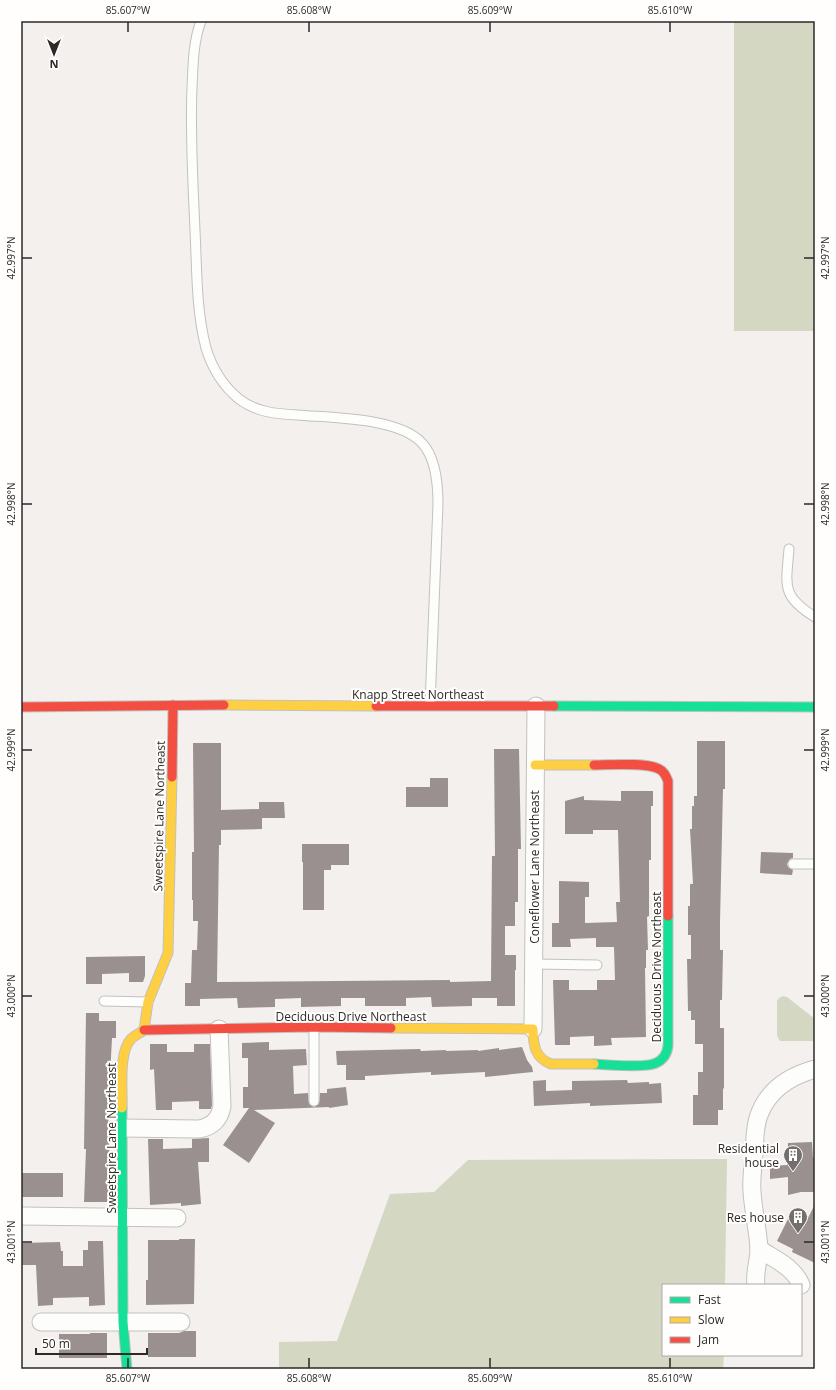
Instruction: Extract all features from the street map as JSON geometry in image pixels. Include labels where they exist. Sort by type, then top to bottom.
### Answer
[{"type":"street","name":"Knapp Street Northeast","points":[[21,707],[173,705],[815,707]]},
{"type":"street","name":"Sweetspire Lane Northeast","points":[[127,1369],[123,1322],[123,1054],[131,1039],[144,1030],[148,1002],[168,953],[173,705]]},
{"type":"street","name":"Coneflower Lane Northeast","points":[[533,1029],[536,706]]},
{"type":"street","name":"Deciduous Drive Northeast","points":[[144,1030],[314,1028],[533,1029],[535,1051],[542,1060],[551,1064],[650,1065],[663,1059],[668,1051],[668,781],[665,773],[657,767],[649,765],[535,765]]},
{"type":"street","points":[[122,1128],[199,1129],[207,1127],[215,1122],[219,1117],[222,1106],[219,1029]]},
{"type":"street","points":[[756,1284],[755,1278],[759,1249],[752,1190],[756,1130],[759,1116],[765,1103],[775,1090],[800,1073],[815,1068]]},
{"type":"street","points":[[21,1216],[177,1218]]},
{"type":"street","points":[[759,1249],[786,1267],[796,1276],[800,1284]]},
{"type":"street","points":[[41,1322],[181,1322]]},
{"type":"lane","points":[[201,21],[196,39],[194,55],[191,139],[199,308],[203,336],[209,358],[219,377],[232,393],[258,410],[279,414],[366,421],[390,426],[411,434],[418,439],[427,450],[434,470],[438,492],[430,705]]},
{"type":"lane","points":[[789,549],[786,583],[788,591],[797,604],[815,617]]},
{"type":"lane","points":[[793,864],[815,864]]},
{"type":"lane","points":[[534,964],[597,965]]},
{"type":"lane","points":[[104,1001],[148,1002]]},
{"type":"lane","points":[[314,1028],[314,1101]]},
{"type":"green space","points":[[734,21],[815,21],[815,331],[734,331]]},
{"type":"green space","points":[[783,996],[787,997],[815,1019],[815,1041],[780,1041],[777,1036],[777,1001]]},
{"type":"green space","points":[[727,1159],[725,1284],[662,1284],[662,1356],[724,1356],[723,1369],[279,1369],[279,1342],[337,1341],[390,1194],[434,1192],[468,1160]]},
{"type":"building","points":[[697,741],[725,741],[725,789],[723,789],[720,922],[720,950],[723,950],[720,1028],[724,1028],[724,1088],[723,1110],[718,1110],[718,1125],[693,1125],[693,1095],[698,1095],[698,1072],[703,1072],[703,1044],[695,1044],[695,1020],[691,1020],[691,1011],[688,1011],[687,959],[691,959],[691,935],[688,935],[690,884],[693,884],[690,829],[692,829],[692,806],[694,806],[694,796],[697,796]]},
{"type":"building","points":[[193,743],[221,743],[221,810],[259,809],[259,802],[284,802],[285,818],[262,818],[262,829],[221,830],[221,845],[219,845],[217,982],[491,981],[492,856],[495,856],[494,749],[519,749],[521,849],[518,849],[518,902],[515,902],[515,926],[505,926],[505,955],[516,955],[515,1006],[497,1006],[497,998],[472,998],[472,1006],[432,1007],[431,997],[406,998],[406,1006],[365,1006],[365,998],[341,998],[341,1006],[301,1007],[301,998],[275,999],[275,1007],[238,1008],[237,998],[200,999],[200,1006],[185,1006],[185,983],[191,983],[192,950],[197,950],[198,921],[193,921],[192,900],[192,852],[194,852]]},
{"type":"building","points":[[430,778],[448,778],[448,807],[406,807],[406,787],[430,787]]},
{"type":"building","points":[[621,791],[653,791],[653,806],[651,806],[651,860],[649,860],[649,916],[647,917],[648,950],[646,950],[645,968],[646,1037],[611,1038],[612,1045],[594,1046],[594,1036],[570,1037],[570,1045],[555,1045],[553,980],[569,980],[569,990],[597,990],[597,980],[615,980],[614,947],[596,947],[596,938],[570,939],[571,947],[552,947],[552,923],[559,923],[559,881],[589,882],[589,897],[585,897],[585,923],[617,922],[616,902],[620,902],[618,830],[593,830],[593,834],[565,834],[565,801],[584,796],[584,800],[621,801]]},
{"type":"building","points":[[302,844],[349,844],[349,865],[331,865],[331,870],[324,870],[324,910],[303,910]]},
{"type":"building","points":[[761,852],[793,853],[793,858],[790,859],[787,864],[788,867],[793,870],[792,875],[760,873]]},
{"type":"building","points":[[145,956],[145,976],[143,982],[129,982],[129,973],[102,974],[102,984],[86,984],[86,957]]},
{"type":"building","points":[[86,1013],[99,1013],[99,1021],[116,1021],[116,1038],[112,1038],[109,1095],[108,1133],[110,1202],[84,1202],[86,1149],[84,1149]]},
{"type":"building","points":[[269,1042],[269,1050],[306,1049],[307,1065],[293,1066],[294,1094],[308,1093],[309,1104],[314,1107],[319,1104],[320,1093],[327,1093],[327,1089],[346,1087],[348,1105],[329,1108],[254,1110],[275,1123],[249,1163],[223,1145],[249,1108],[243,1108],[243,1087],[248,1087],[248,1058],[242,1058],[242,1043]]},
{"type":"building","points":[[150,1044],[167,1044],[167,1052],[194,1052],[194,1044],[210,1044],[211,1109],[199,1109],[199,1101],[172,1102],[172,1110],[156,1110],[154,1069],[150,1070]]},
{"type":"building","points":[[522,1047],[533,1072],[485,1077],[485,1072],[431,1075],[431,1072],[365,1076],[365,1080],[346,1080],[346,1065],[337,1065],[336,1051],[420,1049],[421,1051],[478,1051]]},
{"type":"building","points":[[546,1080],[546,1091],[572,1090],[572,1081],[627,1080],[628,1083],[661,1083],[662,1103],[590,1106],[590,1103],[534,1106],[533,1081]]},
{"type":"building","points":[[209,1138],[209,1162],[198,1162],[201,1204],[181,1206],[181,1203],[150,1205],[148,1139],[163,1139],[163,1149],[192,1148],[192,1139]]},
{"type":"building","name":"Residential house","points":[[812,1142],[813,1158],[815,1158],[815,1192],[801,1192],[788,1195],[788,1177],[770,1179],[770,1166],[787,1165],[788,1143]]},
{"type":"building","points":[[21,1173],[63,1173],[63,1197],[21,1197]]},
{"type":"building","name":"Res house","points":[[815,1204],[815,1263],[792,1252],[793,1249],[777,1241],[788,1219],[804,1226]]},
{"type":"building","points":[[195,1239],[194,1304],[146,1305],[146,1280],[148,1280],[148,1240]]},
{"type":"building","points":[[88,1241],[103,1241],[105,1305],[89,1306],[89,1297],[53,1298],[53,1305],[38,1306],[36,1265],[21,1265],[21,1243],[60,1242],[61,1251],[63,1251],[63,1266],[83,1266],[83,1250],[88,1250]]},
{"type":"building","points":[[184,1331],[196,1331],[196,1357],[148,1357],[148,1333],[179,1333]]},
{"type":"building","points":[[107,1333],[107,1358],[59,1358],[59,1334]]},
{"type":"traffic: fast","points":[[554,706],[815,707]]},
{"type":"traffic: fast","points":[[594,1064],[626,1066],[651,1065],[661,1060],[666,1054],[668,1046],[668,916]]},
{"type":"traffic: fast","points":[[122,1108],[123,1322],[127,1369]]},
{"type":"traffic: slow","points":[[224,705],[376,706]]},
{"type":"traffic: slow","points":[[535,765],[594,765]]},
{"type":"traffic: slow","points":[[122,1108],[122,1072],[124,1053],[131,1039],[144,1030],[148,1002],[168,953],[172,777]]},
{"type":"traffic: slow","points":[[391,1028],[533,1029],[534,1046],[538,1055],[551,1064],[594,1064]]},
{"type":"traffic: jam","points":[[172,777],[173,705]]},
{"type":"traffic: jam","points":[[21,707],[224,705]]},
{"type":"traffic: jam","points":[[376,706],[554,706]]},
{"type":"traffic: jam","points":[[594,765],[646,765],[661,770],[666,776],[668,781],[668,916]]},
{"type":"traffic: jam","points":[[144,1030],[314,1027],[391,1028]]},
{"type":"place","name":"Residential house","points":[[793,1172]]},
{"type":"place","name":"Res house","points":[[798,1234]]}]
